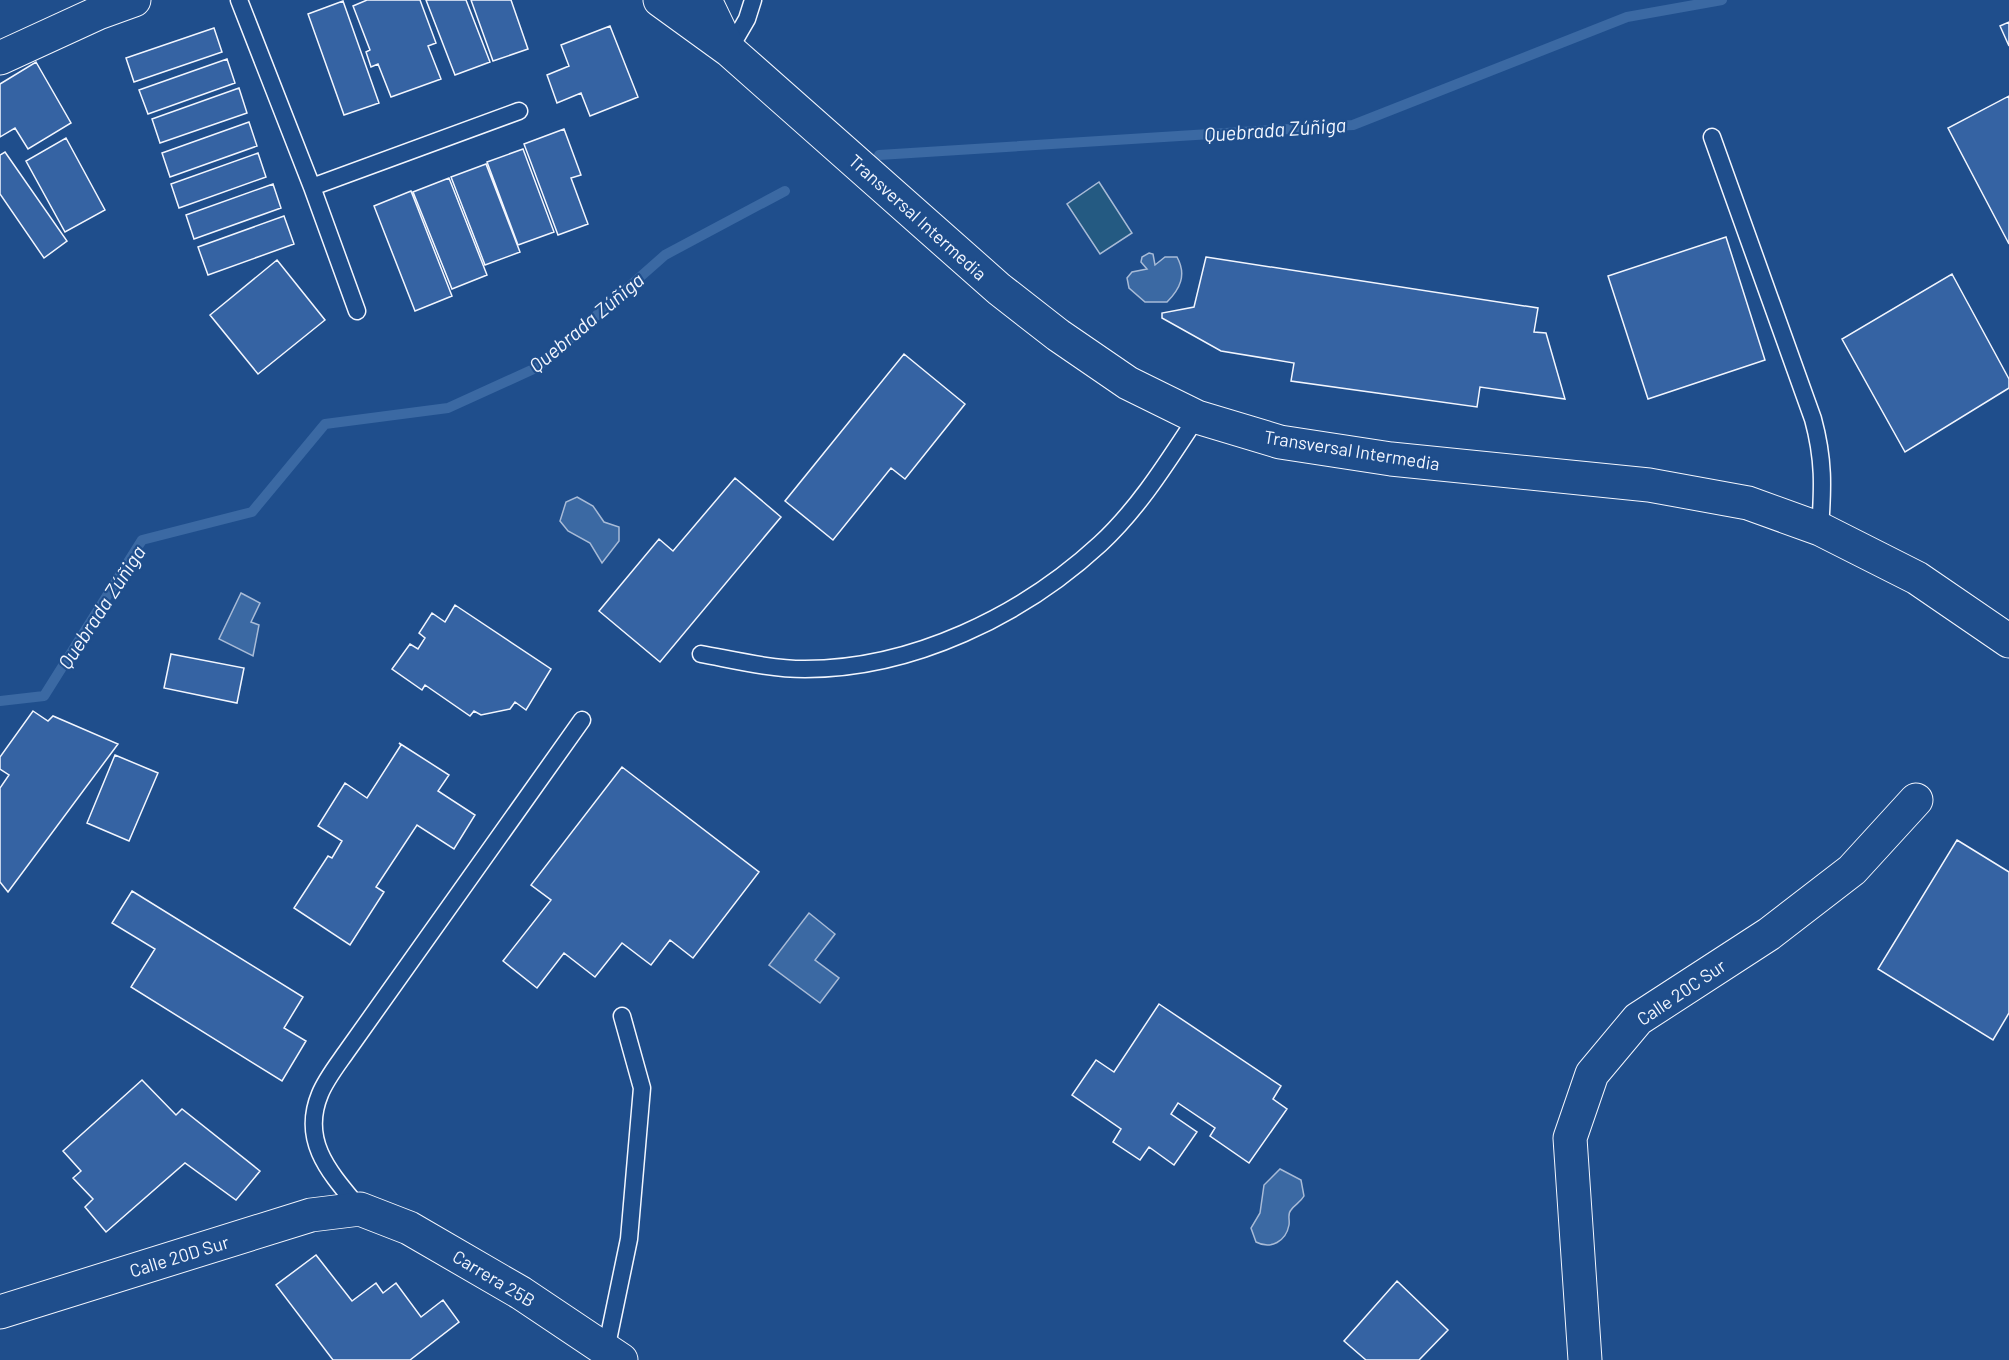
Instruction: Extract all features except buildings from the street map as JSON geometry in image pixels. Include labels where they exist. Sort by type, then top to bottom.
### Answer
[{"type":"street","points":[[0,58],[98,13],[134,0]]},
{"type":"street","name":"Transversal Intermedia","points":[[660,0],[729,50],[999,289],[1058,335],[1128,383],[1197,417],[1280,442],[1369,456],[1660,487],[1748,503],[1820,529],[1917,578],[2009,641]]},
{"type":"street","points":[[705,0],[729,50]]},
{"type":"street","name":"Calle 20C Sur","points":[[1585,1360],[1570,1138],[1592,1074],[1638,1019],[1768,934],[1852,870],[1916,800]]},
{"type":"street","name":"Calle 20D Sur","points":[[0,1312],[310,1215],[360,1209]]},
{"type":"street","name":"Carrera 25B","points":[[360,1209],[409,1228],[521,1293],[613,1355]]},
{"type":"lane","points":[[239,0],[312,187],[357,311]]},
{"type":"lane","points":[[729,50],[747,20],[753,0]]},
{"type":"lane","points":[[312,187],[519,111]]},
{"type":"lane","points":[[1712,137],[1815,429],[1824,479],[1820,529]]},
{"type":"lane","points":[[701,654],[803,669],[854,667],[908,653],[978,627],[1049,586],[1101,543],[1158,477],[1197,417]]},
{"type":"lane","points":[[360,1209],[320,1157],[312,1126],[320,1094],[347,1051],[582,720]]},
{"type":"lane","points":[[613,1355],[629,1239],[642,1088],[622,1016]]},
{"type":"shaded area","points":[[1099,182],[1132,233],[1100,254],[1067,204]]},
{"type":"shaded area","points":[[1149,253],[1153,254],[1155,265],[1165,257],[1177,257],[1180,264],[1182,276],[1179,287],[1167,302],[1145,302],[1129,288],[1127,278],[1132,272],[1147,269],[1141,262],[1142,257]]},
{"type":"shaded area","points":[[577,497],[593,506],[604,522],[619,527],[619,541],[602,563],[590,543],[568,531],[560,521],[566,502]]},
{"type":"shaded area","points":[[241,593],[260,603],[251,622],[259,625],[253,656],[219,639]]},
{"type":"shaded area","points":[[809,913],[835,934],[815,960],[839,978],[820,1003],[769,965]]},
{"type":"shaded area","points":[[1280,1169],[1301,1180],[1304,1196],[1290,1212],[1285,1236],[1272,1244],[1262,1244],[1256,1242],[1251,1228],[1260,1213],[1264,1185]]},
{"type":"waterway","name":"Quebrada Zúñiga","points":[[879,155],[1353,125],[1627,17],[1722,0]]},
{"type":"waterway","name":"Quebrada Zúñiga","points":[[0,701],[44,696],[142,540],[252,512],[325,424],[448,408],[538,367],[665,255],[785,191]]}]
